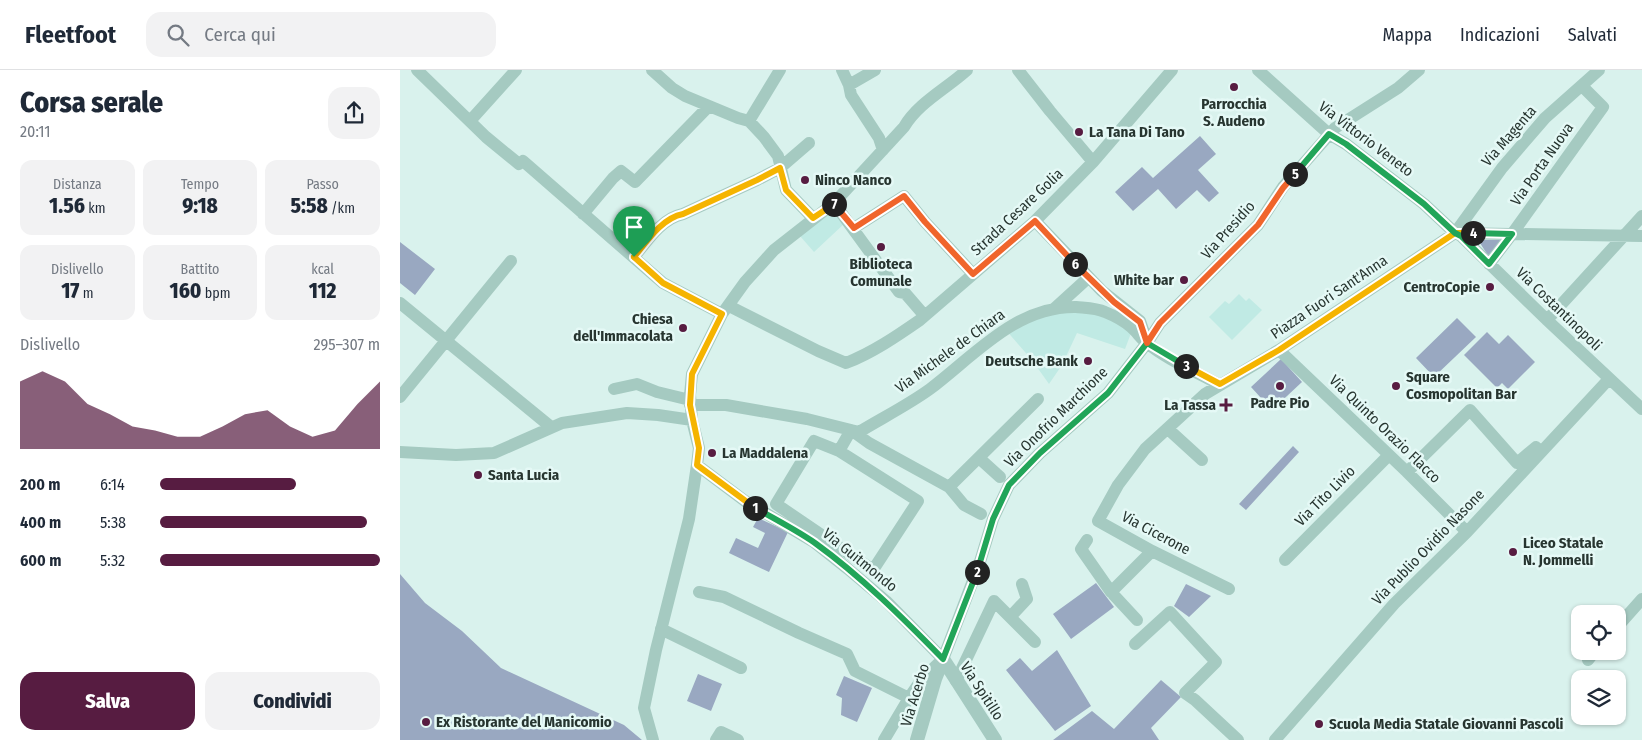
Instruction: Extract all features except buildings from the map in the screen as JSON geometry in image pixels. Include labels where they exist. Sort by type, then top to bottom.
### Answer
[{"type":"street","points":[[417,70],[470,121],[519,164],[523,161],[663,283],[726,310]]},
{"type":"street","points":[[470,121],[516,70]]},
{"type":"street","points":[[652,70],[672,88],[709,106],[749,121],[778,156],[786,190],[813,218]]},
{"type":"street","points":[[749,121],[780,70]]},
{"type":"street","points":[[842,70],[849,85],[851,95],[879,138],[884,150]]},
{"type":"street","points":[[849,85],[875,70]]},
{"type":"street","points":[[653,740],[644,708],[688,520],[699,448],[690,403],[692,374],[726,310],[745,282],[774,250],[834,203],[884,150],[904,127],[912,114],[952,84],[967,70]]},
{"type":"street","points":[[1018,70],[1093,162]]},
{"type":"street","name":"Strada Cesare Golia","points":[[726,310],[846,363],[858,358],[904,331],[942,302],[1035,221],[1093,162],[1172,70]]},
{"type":"street","name":"Via Vittorio Veneto","points":[[1258,70],[1329,134],[1346,144],[1424,204],[1455,233]]},
{"type":"street","name":"Via Presidio","points":[[1147,343],[1160,323],[1258,225],[1283,188],[1329,134],[1349,118],[1398,88],[1419,70]]},
{"type":"street","name":"Via Magenta","points":[[1455,233],[1502,168],[1545,118],[1599,70]]},
{"type":"street","name":"Via Porta Nuova","points":[[1489,264],[1603,107],[1582,86]]},
{"type":"street","points":[[583,214],[613,178],[622,171],[635,182],[709,106]]},
{"type":"street","points":[[634,257],[664,224],[676,215],[683,214],[780,168],[809,143]]},
{"type":"street","points":[[854,228],[904,196],[973,274]]},
{"type":"street","points":[[834,203],[899,292],[905,293],[924,315]]},
{"type":"street","points":[[1547,320],[1642,216]]},
{"type":"street","points":[[1035,221],[1088,278],[1114,302],[1140,322],[1147,343]]},
{"type":"street","points":[[1455,233],[1642,236]]},
{"type":"street","name":"Via Costantinopoli","points":[[1455,233],[1461,236],[1642,409]]},
{"type":"street","name":"Piazza Fuori Sant'Anna","points":[[1220,384],[1279,350],[1455,233]]},
{"type":"street","points":[[400,397],[511,261]]},
{"type":"street","points":[[1055,308],[1088,278]]},
{"type":"street","points":[[400,303],[551,427]]},
{"type":"street","points":[[1055,308],[1088,308],[1103,311],[1123,321],[1147,343],[1220,384]]},
{"type":"street","name":"Via Michele de Chiara","points":[[614,389],[637,384],[690,403],[726,405],[807,419],[859,432],[929,390],[975,352],[1013,325],[1034,313],[1055,308]]},
{"type":"street","name":"Via Onofrio Marchione","points":[[943,659],[980,565],[993,519],[1009,485],[1040,453],[1108,393],[1147,343]]},
{"type":"street","name":"Via Quinto Orazio Flacco","points":[[1279,350],[1467,532]]},
{"type":"street","name":"Via Publio Ovidio Nasone","points":[[1275,740],[1394,604],[1467,532],[1609,379]]},
{"type":"street","name":"Via Cicerone","points":[[1220,384],[1205,394],[1145,449],[1118,485],[1098,521],[1229,590]]},
{"type":"street","points":[[949,487],[1038,399]]},
{"type":"street","points":[[1407,472],[1470,410],[1517,463],[1536,447]]},
{"type":"street","points":[[400,452],[456,455],[494,453],[562,423],[627,413],[692,420]]},
{"type":"street","points":[[1168,428],[1202,460]]},
{"type":"street","points":[[839,451],[850,430],[869,443],[949,487],[964,505],[981,514]]},
{"type":"street","points":[[814,441],[839,451],[918,501],[873,570],[776,504],[814,441]]},
{"type":"street","name":"Via Tito Livio","points":[[1285,560],[1389,455]]},
{"type":"street","points":[[979,458],[1000,477]]},
{"type":"street","name":"Via Guitmondo","points":[[697,465],[745,501],[814,542],[886,601],[943,659]]},
{"type":"street","points":[[1087,540],[1081,550],[1111,592],[1137,620]]},
{"type":"street","points":[[1111,592],[1152,551]]},
{"type":"street","points":[[1012,619],[1027,599],[1022,584]]},
{"type":"street","points":[[699,592],[724,597],[847,654],[855,671],[909,698]]},
{"type":"street","points":[[1626,617],[1642,599]]},
{"type":"street","points":[[956,681],[994,601],[1035,642]]},
{"type":"street","points":[[1012,619],[1031,605]]},
{"type":"street","points":[[1135,644],[1170,612],[1216,662],[1185,693],[1238,740]]},
{"type":"street","points":[[662,629],[741,668]]},
{"type":"street","points":[[884,740],[909,698],[927,674],[943,659]]},
{"type":"street","name":"Via Spitillo","points":[[943,659],[995,740]]},
{"type":"street","name":"Via Acerbo","points":[[918,740],[935,679],[943,659]]},
{"type":"street","points":[[716,740],[721,732],[738,740]]},
{"type":"shaded area","points":[[1200,136],[1216,154],[1198,170],[1219,193],[1209,202],[1197,190],[1176,209],[1158,189],[1133,211],[1115,192],[1142,167],[1153,178]]},
{"type":"shaded area","points":[[831,208],[845,223],[814,252],[800,236]]},
{"type":"shaded area","points":[[1478,240],[1501,240],[1489,257]]},
{"type":"shaded area","points":[[400,242],[435,269],[415,295],[400,283]]},
{"type":"shaded area","points":[[1239,294],[1246,301],[1249,298],[1262,310],[1232,340],[1209,317],[1225,301],[1229,304]]},
{"type":"shaded area","points":[[1088,308],[1133,328],[1125,349],[1077,333],[1062,365],[1049,384],[1032,360],[1005,329],[1034,313]]},
{"type":"shaded area","points":[[1457,318],[1476,337],[1434,377],[1416,358]]},
{"type":"shaded area","points":[[1487,332],[1499,344],[1508,335],[1535,362],[1508,389],[1502,383],[1497,388],[1464,355]]},
{"type":"shaded area","points":[[1281,359],[1302,382],[1272,410],[1251,387]]},
{"type":"shaded area","points":[[1293,446],[1299,452],[1246,510],[1239,504]]},
{"type":"shaded area","points":[[758,518],[788,532],[769,572],[729,553],[736,538],[758,548],[765,533],[753,527]]},
{"type":"shaded area","points":[[400,574],[425,603],[462,631],[501,668],[624,725],[642,740],[400,740]]},
{"type":"shaded area","points":[[1096,583],[1114,607],[1071,639],[1053,614]]},
{"type":"shaded area","points":[[1186,584],[1211,596],[1189,617],[1174,606]]},
{"type":"shaded area","points":[[1057,650],[1091,706],[1055,731],[1006,670],[1020,658],[1032,671]]},
{"type":"shaded area","points":[[698,674],[722,684],[711,711],[687,701]]},
{"type":"shaded area","points":[[844,676],[872,688],[857,722],[841,715],[842,698],[836,695]]},
{"type":"shaded area","points":[[1161,680],[1181,697],[1151,728],[1159,740],[1053,740],[1092,711],[1114,729]]},
{"type":"place","name":"Parrocchia S. Audeno","points":[[1234,87]]},
{"type":"place","name":"La Tana Di Tano","points":[[1079,132]]},
{"type":"place","name":"Ninco Nanco","points":[[805,180]]},
{"type":"place","name":"Biblioteca Comunale","points":[[881,247]]},
{"type":"place","name":"White bar","points":[[1184,280]]},
{"type":"place","name":"CentroCopie","points":[[1490,287]]},
{"type":"place","name":"Chiesa dell'Immacolata","points":[[683,328]]},
{"type":"place","name":"Deutsche Bank","points":[[1088,361]]},
{"type":"place","name":"Padre Pio","points":[[1280,386]]},
{"type":"place","name":"Square Cosmopolitan Bar","points":[[1396,386]]},
{"type":"place","name":"La Tassa","points":[[1226,405]]},
{"type":"place","name":"La Maddalena","points":[[712,453]]},
{"type":"place","name":"Santa Lucia","points":[[478,475]]},
{"type":"place","name":"Liceo Statale N. Jommelli","points":[[1513,552]]},
{"type":"place","name":"Ex Ristorante del Manicomio","points":[[426,722]]},
{"type":"place","name":"Scuola Media Statale Giovanni Pascoli","points":[[1319,724]]},
{"type":"route","points":[[634,257],[663,283],[722,314],[692,374],[690,405],[699,448],[697,465],[745,501],[814,542],[886,601],[943,659],[980,565],[993,519],[1009,485],[1040,453],[1108,393],[1147,343],[1220,384],[1279,350],[1455,233],[1512,234],[1489,264],[1461,236],[1455,233],[1449,225],[1424,204],[1346,144],[1329,134],[1283,188],[1258,225],[1160,323],[1147,343],[1140,322],[1114,302],[1088,278],[1035,221],[973,274],[904,196],[854,228],[834,203],[813,218],[786,190],[780,168],[683,214],[676,215],[664,224],[634,257]]}]
